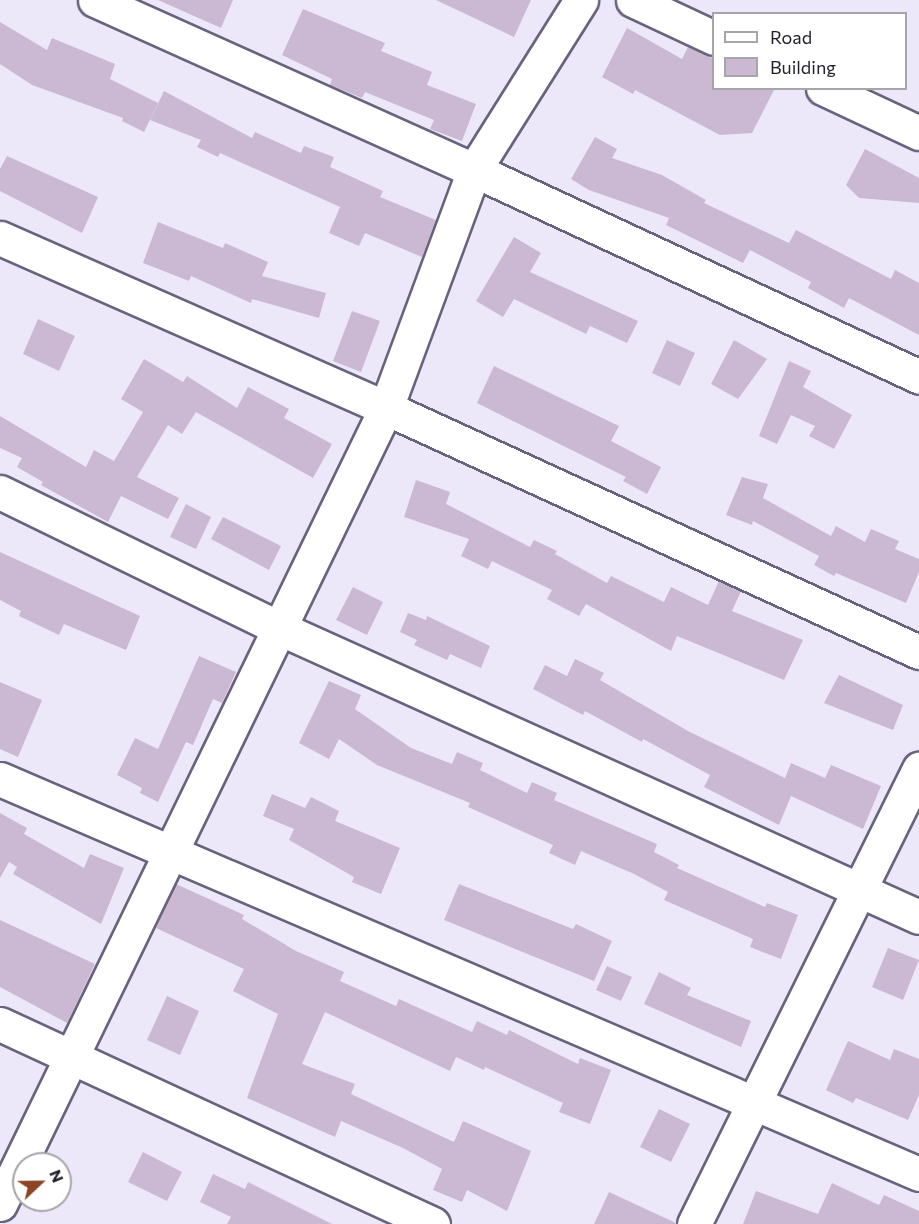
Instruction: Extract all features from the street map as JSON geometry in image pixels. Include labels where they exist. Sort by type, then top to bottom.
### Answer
[{"type":"street","points":[[95,0],[474,170],[919,377]]},
{"type":"street","points":[[0,1204],[386,408],[474,170],[581,0]]},
{"type":"street","points":[[633,0],[712,37]]},
{"type":"street","points":[[827,90],[919,134]]},
{"type":"street","points":[[0,238],[386,408],[919,652]]},
{"type":"street","points":[[0,492],[279,628],[919,917]]},
{"type":"street","points":[[694,1224],[919,769]]},
{"type":"street","points":[[0,779],[919,1174]]},
{"type":"street","points":[[0,1024],[434,1224]]},
{"type":"building","points":[[158,0],[233,0],[221,28]]},
{"type":"building","points":[[436,0],[531,0],[514,37]]},
{"type":"building","points":[[303,9],[385,43],[381,51],[432,72],[427,85],[476,104],[462,141],[430,129],[434,120],[365,92],[362,98],[330,85],[332,79],[282,55]]},
{"type":"building","points":[[0,22],[47,50],[52,38],[115,64],[110,79],[158,103],[144,132],[122,121],[123,118],[32,85],[0,64]]},
{"type":"building","points":[[627,28],[682,59],[688,47],[712,58],[712,90],[774,90],[752,133],[720,135],[635,90],[633,94],[602,77]]},
{"type":"building","points":[[164,91],[252,138],[255,132],[301,153],[304,146],[334,157],[330,167],[383,191],[380,197],[436,220],[422,257],[365,233],[359,246],[329,233],[340,207],[220,153],[218,157],[197,147],[201,140],[150,120]]},
{"type":"building","points":[[595,137],[617,149],[612,158],[662,175],[706,200],[704,203],[789,243],[796,230],[891,279],[895,270],[919,283],[919,335],[849,298],[844,308],[808,288],[811,282],[750,250],[743,263],[666,225],[669,218],[589,190],[571,179]]},
{"type":"building","points":[[865,149],[919,178],[919,203],[859,198],[846,185]]},
{"type":"building","points":[[7,156],[98,197],[82,233],[0,191],[0,169]]},
{"type":"building","points":[[158,222],[223,248],[225,243],[268,262],[262,276],[326,293],[319,318],[252,299],[251,303],[191,276],[189,281],[143,263]]},
{"type":"building","points":[[514,237],[541,253],[530,272],[638,321],[627,343],[590,326],[586,334],[514,299],[503,317],[476,301]]},
{"type":"building","points":[[352,311],[380,321],[361,372],[333,361]]},
{"type":"building","points":[[38,319],[75,336],[59,371],[23,354]]},
{"type":"building","points":[[667,340],[695,353],[680,386],[652,373]]},
{"type":"building","points":[[734,340],[767,359],[738,399],[711,384]]},
{"type":"building","points":[[144,359],[183,382],[187,376],[237,408],[248,387],[289,409],[284,418],[332,444],[313,478],[196,412],[182,434],[168,425],[137,477],[179,498],[168,519],[121,496],[108,522],[41,485],[43,482],[17,467],[22,458],[0,448],[0,416],[86,467],[94,450],[114,461],[143,412],[121,399]]},
{"type":"building","points":[[789,361],[811,371],[803,387],[852,415],[834,449],[809,436],[815,426],[791,415],[777,444],[759,436]]},
{"type":"building","points":[[494,366],[619,426],[611,441],[661,467],[647,494],[623,481],[626,477],[477,403]]},
{"type":"building","points":[[742,477],[768,484],[763,498],[831,536],[836,526],[865,542],[871,529],[899,541],[895,549],[919,559],[919,572],[906,603],[836,573],[834,576],[814,565],[819,556],[753,521],[752,525],[726,515]]},
{"type":"building","points":[[416,480],[450,492],[446,504],[530,547],[534,540],[557,551],[555,554],[607,583],[611,576],[664,602],[671,587],[708,605],[719,581],[741,591],[732,611],[803,640],[784,680],[677,636],[671,651],[586,604],[579,616],[547,599],[552,590],[492,561],[488,569],[461,556],[469,539],[404,517]]},
{"type":"building","points":[[186,504],[211,517],[196,549],[170,537]]},
{"type":"building","points":[[223,517],[281,546],[269,570],[211,539]]},
{"type":"building","points":[[0,552],[140,616],[126,650],[64,624],[59,635],[19,616],[21,611],[0,600]]},
{"type":"building","points":[[353,587],[383,602],[367,635],[336,620]]},
{"type":"building","points":[[408,613],[426,620],[427,616],[490,646],[481,668],[450,654],[447,660],[414,645],[417,640],[400,632]]},
{"type":"building","points":[[199,656],[236,672],[222,703],[213,699],[193,745],[186,742],[158,802],[140,793],[142,788],[117,775],[135,738],[158,749]]},
{"type":"building","points":[[575,659],[604,673],[600,680],[688,731],[785,778],[791,763],[825,778],[831,765],[881,786],[863,829],[791,796],[779,825],[704,787],[710,775],[643,739],[642,742],[585,711],[583,715],[533,689],[545,665],[567,676]]},
{"type":"building","points":[[839,675],[903,705],[893,730],[824,703]]},
{"type":"building","points":[[329,681],[361,695],[355,709],[411,748],[452,764],[457,752],[483,763],[480,770],[527,793],[532,782],[557,793],[554,800],[657,844],[654,852],[679,865],[677,868],[765,907],[767,903],[798,915],[781,959],[750,947],[753,939],[664,900],[668,892],[634,874],[581,851],[575,865],[549,853],[553,845],[468,807],[470,803],[377,765],[339,739],[329,759],[299,743]]},
{"type":"building","points":[[0,682],[42,700],[18,757],[0,749]]},
{"type":"building","points":[[272,794],[305,808],[311,797],[339,811],[335,821],[400,848],[381,894],[352,882],[354,877],[289,840],[294,829],[263,816]]},
{"type":"building","points":[[0,813],[27,828],[24,834],[84,868],[90,854],[124,868],[101,924],[13,874],[17,867],[9,862],[0,878]]},
{"type":"building","points":[[176,884],[244,915],[242,919],[296,951],[344,972],[340,981],[396,1006],[399,999],[472,1032],[477,1021],[507,1035],[509,1030],[578,1064],[580,1058],[611,1070],[590,1124],[559,1112],[563,1103],[485,1067],[484,1070],[456,1057],[450,1071],[325,1012],[302,1064],[355,1084],[351,1094],[454,1142],[463,1121],[531,1151],[507,1211],[467,1190],[462,1202],[433,1190],[442,1169],[403,1148],[341,1121],[335,1137],[247,1098],[278,1014],[233,991],[244,969],[156,928]]},
{"type":"building","points":[[459,884],[573,929],[576,924],[612,941],[594,981],[444,920]]},
{"type":"building","points":[[0,920],[95,964],[67,1023],[0,987]]},
{"type":"building","points":[[888,948],[919,960],[903,1000],[872,987]]},
{"type":"building","points":[[607,966],[632,977],[621,1001],[596,990]]},
{"type":"building","points":[[659,972],[691,988],[687,995],[751,1021],[741,1047],[644,1004]]},
{"type":"building","points":[[167,996],[199,1011],[180,1055],[147,1040]]},
{"type":"building","points":[[848,1041],[890,1060],[894,1049],[919,1059],[919,1095],[908,1120],[856,1098],[853,1103],[826,1090]]},
{"type":"building","points":[[659,1109],[690,1124],[671,1162],[640,1147]]},
{"type":"building","points":[[143,1152],[182,1172],[167,1201],[128,1182]]},
{"type":"building","points":[[213,1174],[245,1189],[248,1182],[332,1224],[227,1224],[231,1217],[200,1202]]},
{"type":"building","points":[[832,1183],[879,1205],[884,1195],[919,1211],[919,1224],[743,1224],[756,1191],[818,1214]]},
{"type":"building","points":[[609,1192],[676,1223],[594,1224]]}]
